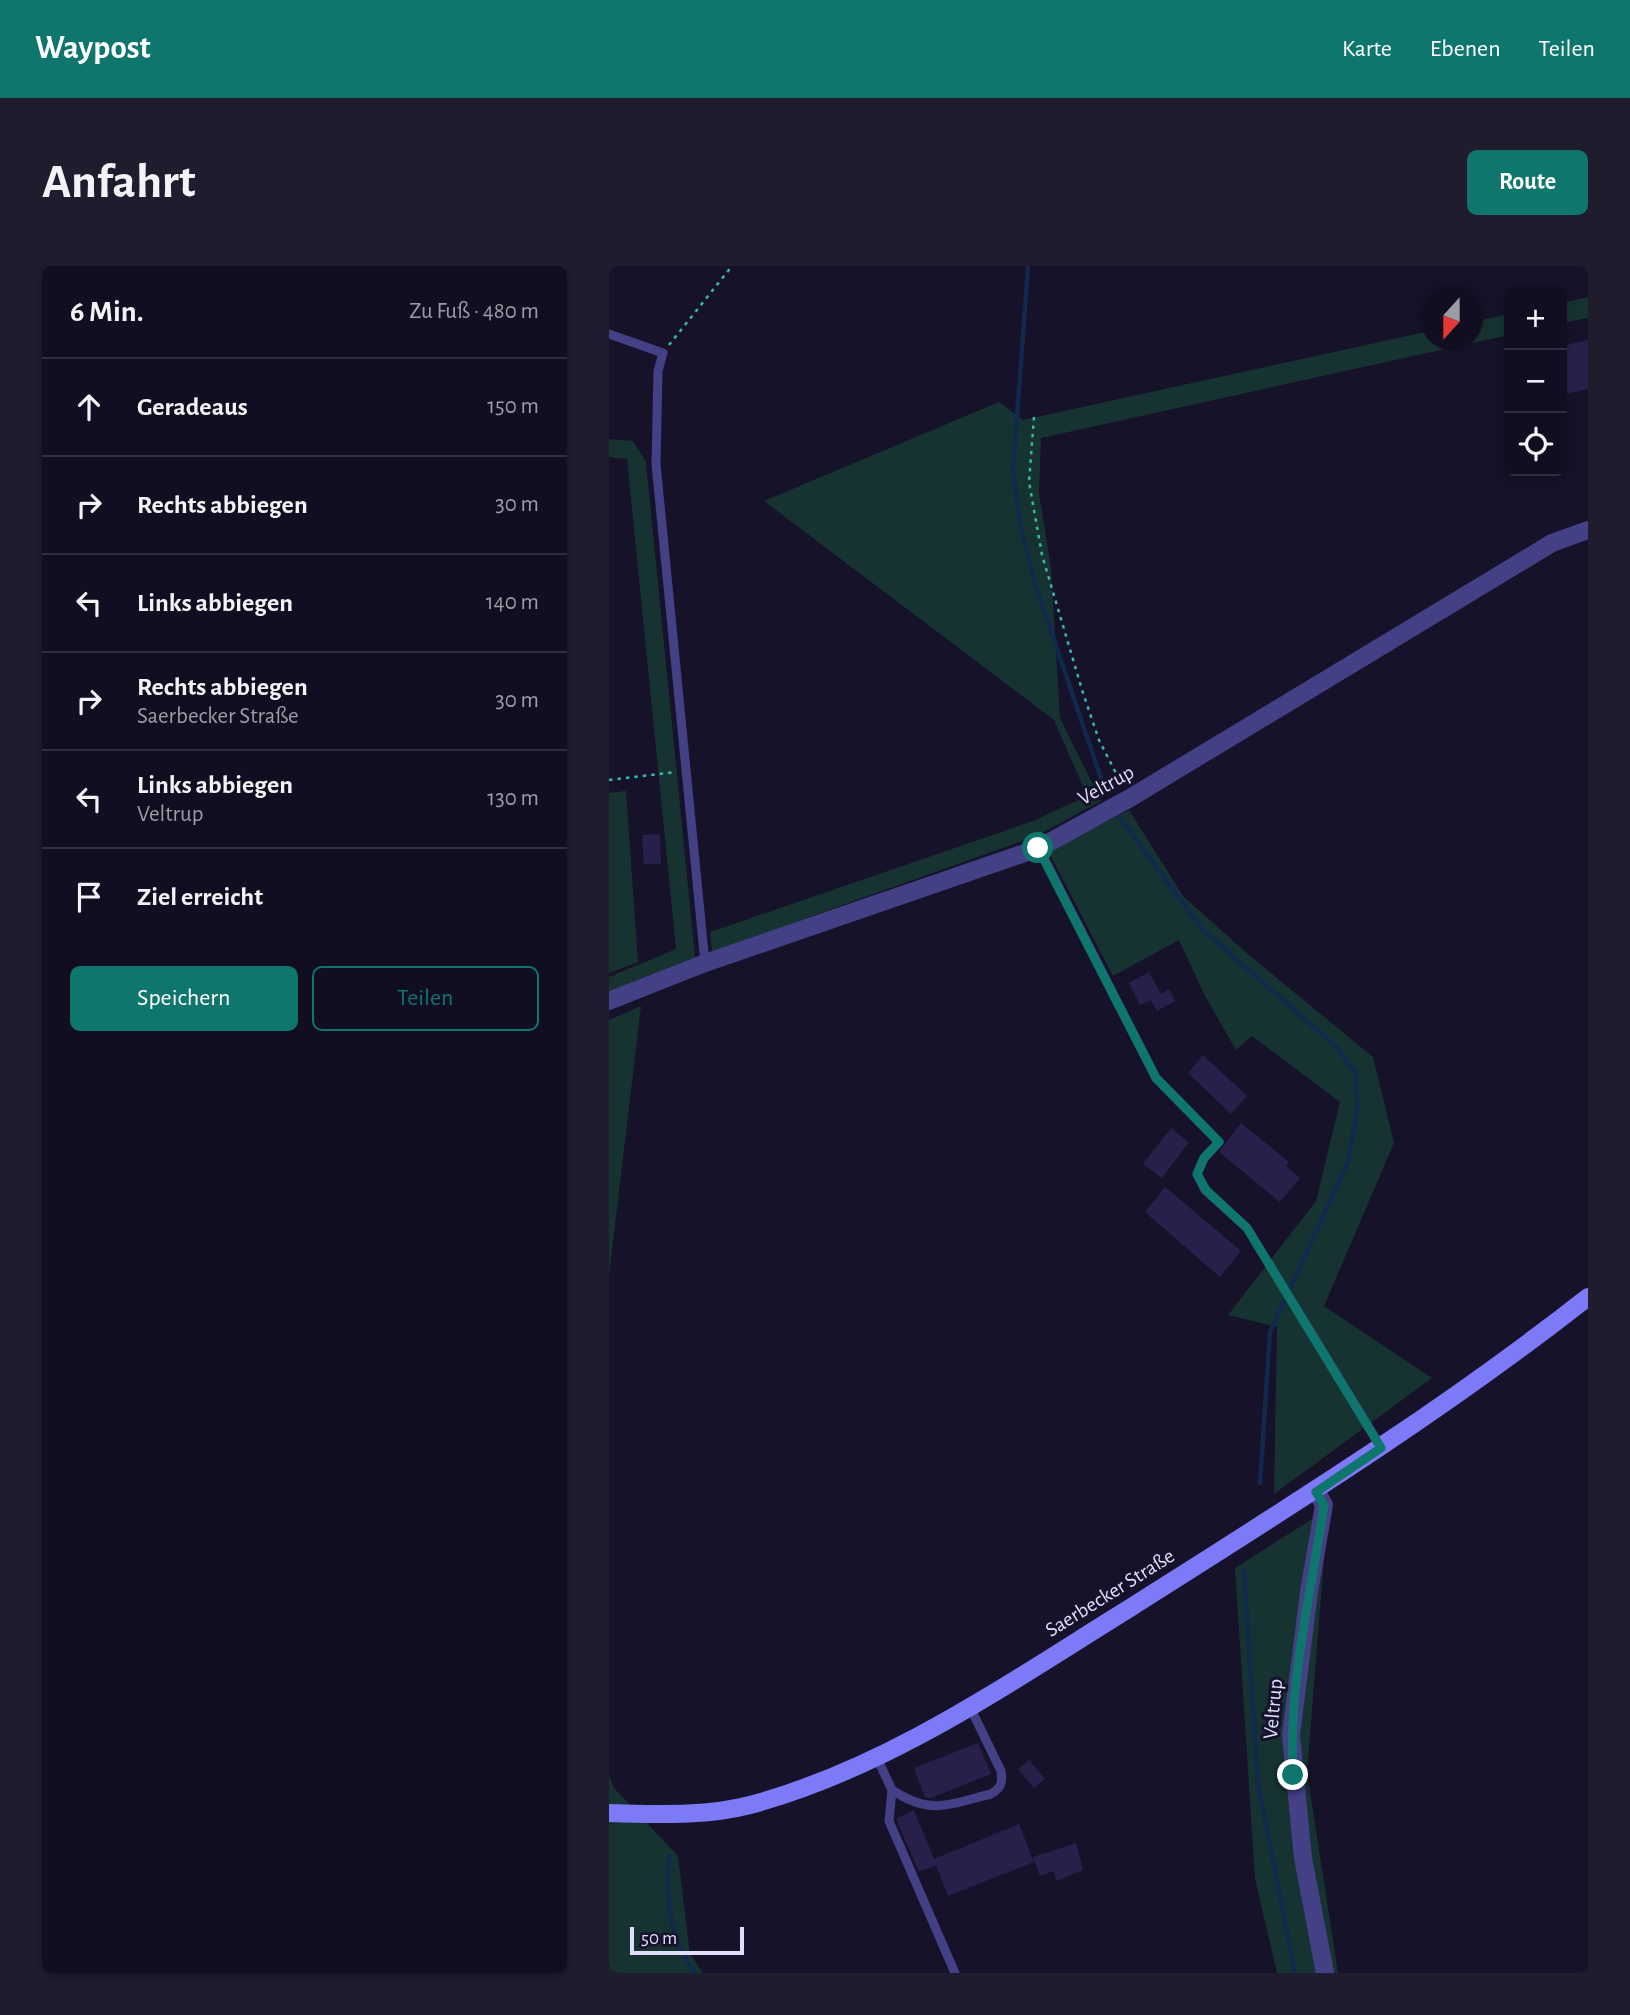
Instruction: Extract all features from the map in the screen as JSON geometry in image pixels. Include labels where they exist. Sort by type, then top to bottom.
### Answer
[{"type":"main road","name":"Saerbecker Straße","points":[[609,1813],[671,1814],[747,1806],[810,1785],[876,1756],[970,1707],[1316,1492],[1526,1345],[1588,1297]]},
{"type":"street","name":"Veltrup","points":[[609,1001],[705,963],[1038,848],[1130,798],[1552,543],[1588,530]]},
{"type":"street","name":"Veltrup","points":[[1316,1492],[1324,1505],[1309,1592],[1291,1735],[1303,1858],[1325,1973]]},
{"type":"lane","points":[[609,334],[663,353],[658,371],[656,464],[705,963]]},
{"type":"lane","points":[[1038,848],[1156,1078],[1219,1142],[1204,1158],[1197,1174],[1206,1190],[1247,1228],[1381,1448]]},
{"type":"lane","points":[[876,1756],[893,1790],[909,1802],[933,1807],[991,1794],[999,1789],[1003,1781],[1001,1771],[970,1707]]},
{"type":"lane","points":[[893,1790],[890,1821],[955,1973]]},
{"type":"path","points":[[663,353],[732,266]]},
{"type":"path","points":[[1034,417],[1030,482],[1042,555],[1099,740],[1130,798]]},
{"type":"path","points":[[609,780],[686,770]]},
{"type":"green space","points":[[1588,297],[1588,318],[1567,322],[1567,302]]},
{"type":"green space","points":[[1504,315],[1504,336],[1483,341],[1483,320]]},
{"type":"green space","points":[[1420,333],[1420,350],[1441,350],[1041,438],[1039,493],[1051,568],[1060,718],[1101,801],[1036,836],[712,952],[710,932],[1033,821],[1087,796],[1054,720],[764,501],[999,402],[1023,420]]},
{"type":"green space","points":[[609,439],[633,441],[646,462],[695,957],[609,992],[609,977],[676,949],[627,459],[609,457]]},
{"type":"green space","points":[[626,791],[638,962],[609,973],[609,793]]},
{"type":"green space","points":[[1129,810],[1183,896],[1249,955],[1373,1057],[1394,1143],[1324,1306],[1432,1378],[1274,1494],[1277,1327],[1228,1315],[1316,1201],[1340,1102],[1252,1036],[1236,1050],[1205,996],[1179,940],[1113,976],[1048,851]]},
{"type":"green space","points":[[641,1006],[609,1276],[609,1020]]},
{"type":"green space","points":[[1328,1509],[1307,1772],[1338,1973],[1277,1973],[1255,1879],[1235,1568]]},
{"type":"green space","points":[[609,1776],[614,1788],[678,1856],[690,1954],[703,1973],[609,1973]]},
{"type":"building","points":[[1588,340],[1588,389],[1567,394],[1567,350],[1567,345]]},
{"type":"building","points":[[660,834],[661,864],[644,864],[642,835]]},
{"type":"building","points":[[1149,972],[1161,994],[1169,989],[1175,1001],[1157,1011],[1151,1000],[1140,1005],[1129,983]]},
{"type":"building","points":[[1203,1055],[1247,1096],[1231,1114],[1188,1073]]},
{"type":"building","points":[[1241,1123],[1289,1162],[1286,1166],[1300,1178],[1280,1202],[1219,1152]]},
{"type":"building","points":[[1171,1128],[1189,1142],[1162,1178],[1143,1164]]},
{"type":"building","points":[[1165,1187],[1241,1251],[1220,1277],[1145,1212]]},
{"type":"building","points":[[978,1743],[991,1774],[931,1798],[925,1797],[914,1768]]},
{"type":"building","points":[[1029,1760],[1045,1779],[1034,1788],[1018,1769]]},
{"type":"building","points":[[914,1810],[934,1859],[1019,1824],[1034,1862],[948,1896],[936,1865],[919,1872],[896,1819]]},
{"type":"building","points":[[1076,1843],[1083,1870],[1057,1881],[1053,1871],[1040,1876],[1033,1857]]},
{"type":"waterway","points":[[1028,266],[1013,471],[1021,528],[1035,584],[1105,790]]},
{"type":"waterway","points":[[1120,818],[1203,930],[1338,1048],[1356,1075],[1357,1111],[1348,1162],[1270,1332],[1260,1483]]},
{"type":"waterway","points":[[1244,1571],[1258,1783],[1295,1973]]},
{"type":"waterway","points":[[669,1856],[668,1888],[674,1931],[695,1973]]},
{"type":"route","points":[[1038,848],[1156,1078],[1219,1142],[1204,1158],[1197,1174],[1206,1190],[1247,1228],[1381,1448],[1316,1492],[1324,1505],[1309,1592],[1291,1735],[1293,1775]]}]
